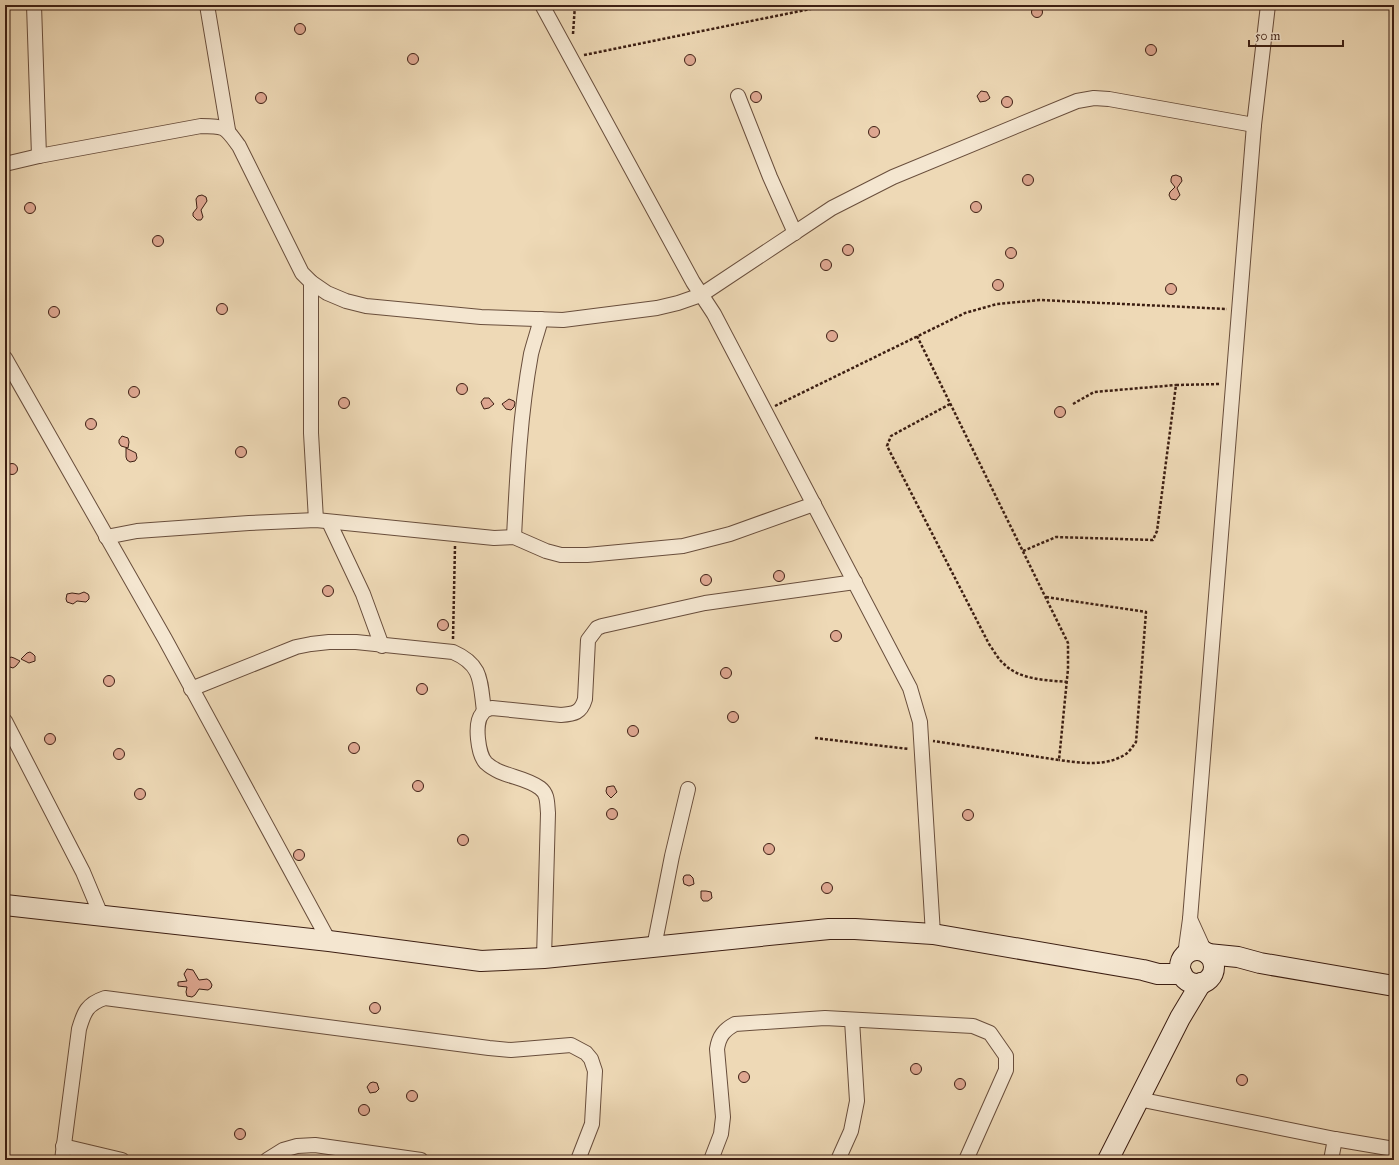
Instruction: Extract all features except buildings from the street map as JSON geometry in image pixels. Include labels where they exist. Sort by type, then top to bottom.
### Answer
[{"type":"street","points":[[34,5],[39,156]]},
{"type":"street","points":[[207,5],[228,130],[239,146],[302,273],[311,282],[327,293],[346,301],[366,306],[481,317],[563,320],[657,308],[701,295],[832,208],[893,177],[1077,101],[1094,98],[1109,99],[1254,125]]},
{"type":"street","points":[[542,5],[693,282],[714,314],[910,688],[920,722],[933,934]]},
{"type":"street","points":[[1108,1160],[1180,1018],[1191,971],[1190,919],[1254,125],[1268,5]]},
{"type":"street","points":[[738,96],[770,177],[795,233]]},
{"type":"street","points":[[5,164],[39,156],[201,126],[217,126],[228,130]]},
{"type":"street","points":[[311,282],[311,433],[322,521],[363,594],[382,646]]},
{"type":"street","points":[[514,537],[518,456],[524,404],[532,353],[541,319]]},
{"type":"street","points":[[5,358],[165,639],[329,941]]},
{"type":"street","points":[[106,537],[137,531],[249,523],[322,521],[494,538],[514,537],[546,551],[561,554],[587,555],[683,546],[730,534],[814,504]]},
{"type":"street","points":[[544,958],[548,813],[546,794],[531,782],[501,772],[486,763],[481,756],[478,744],[479,719],[484,711],[492,708],[561,715],[578,712],[582,708],[584,699],[588,640],[597,628],[602,626],[705,602],[855,582]]},
{"type":"street","points":[[191,689],[296,647],[330,642],[356,642],[382,646],[453,652],[462,656],[472,664],[478,672],[484,711]]},
{"type":"street","points":[[5,721],[83,872],[101,915]]},
{"type":"street","points":[[654,947],[672,856],[688,788]]},
{"type":"street","points":[[5,905],[329,941],[481,961],[544,958],[829,929],[855,929],[933,934],[1143,970],[1158,974],[1260,963]]},
{"type":"street","points":[[1190,919],[1206,953],[1214,964],[1191,971]]},
{"type":"street","points":[[1206,953],[1238,957],[1260,963],[1394,986]]},
{"type":"street","points":[[62,1160],[79,1029],[87,1009],[94,1001],[105,998],[489,1048],[511,1050],[571,1045],[586,1053],[591,1059],[595,1071],[592,1124],[578,1160]]},
{"type":"street","points":[[711,1160],[721,1134],[723,1117],[718,1041],[726,1029],[735,1024],[825,1018],[973,1026],[990,1033],[1006,1056],[1006,1070],[966,1160]]},
{"type":"street","points":[[838,1160],[851,1131],[858,1101],[852,1020]]},
{"type":"street","points":[[1138,1099],[1335,1139],[1394,1149]]},
{"type":"street","points":[[1331,1160],[1335,1139]]},
{"type":"street","points":[[267,1160],[283,1150],[297,1146],[315,1145],[421,1160]]},
{"type":"street","points":[[63,1146],[122,1160]]},
{"type":"path","points":[[575,5],[571,58],[830,5]]},
{"type":"path","points":[[765,410],[965,313],[997,304],[1040,300],[1240,309]]},
{"type":"path","points":[[917,336],[1068,643],[1067,682],[1059,760]]},
{"type":"path","points":[[1073,404],[1094,392],[1176,385],[1233,384]]},
{"type":"path","points":[[1023,551],[1056,537],[1153,540],[1157,531],[1176,385]]},
{"type":"path","points":[[950,404],[891,436],[886,446],[989,644],[1004,665],[1018,674],[1036,679],[1067,682]]},
{"type":"path","points":[[453,652],[455,534]]},
{"type":"path","points":[[816,738],[921,745],[1086,764],[1110,761],[1127,753],[1136,742],[1146,612],[1046,597]]}]
